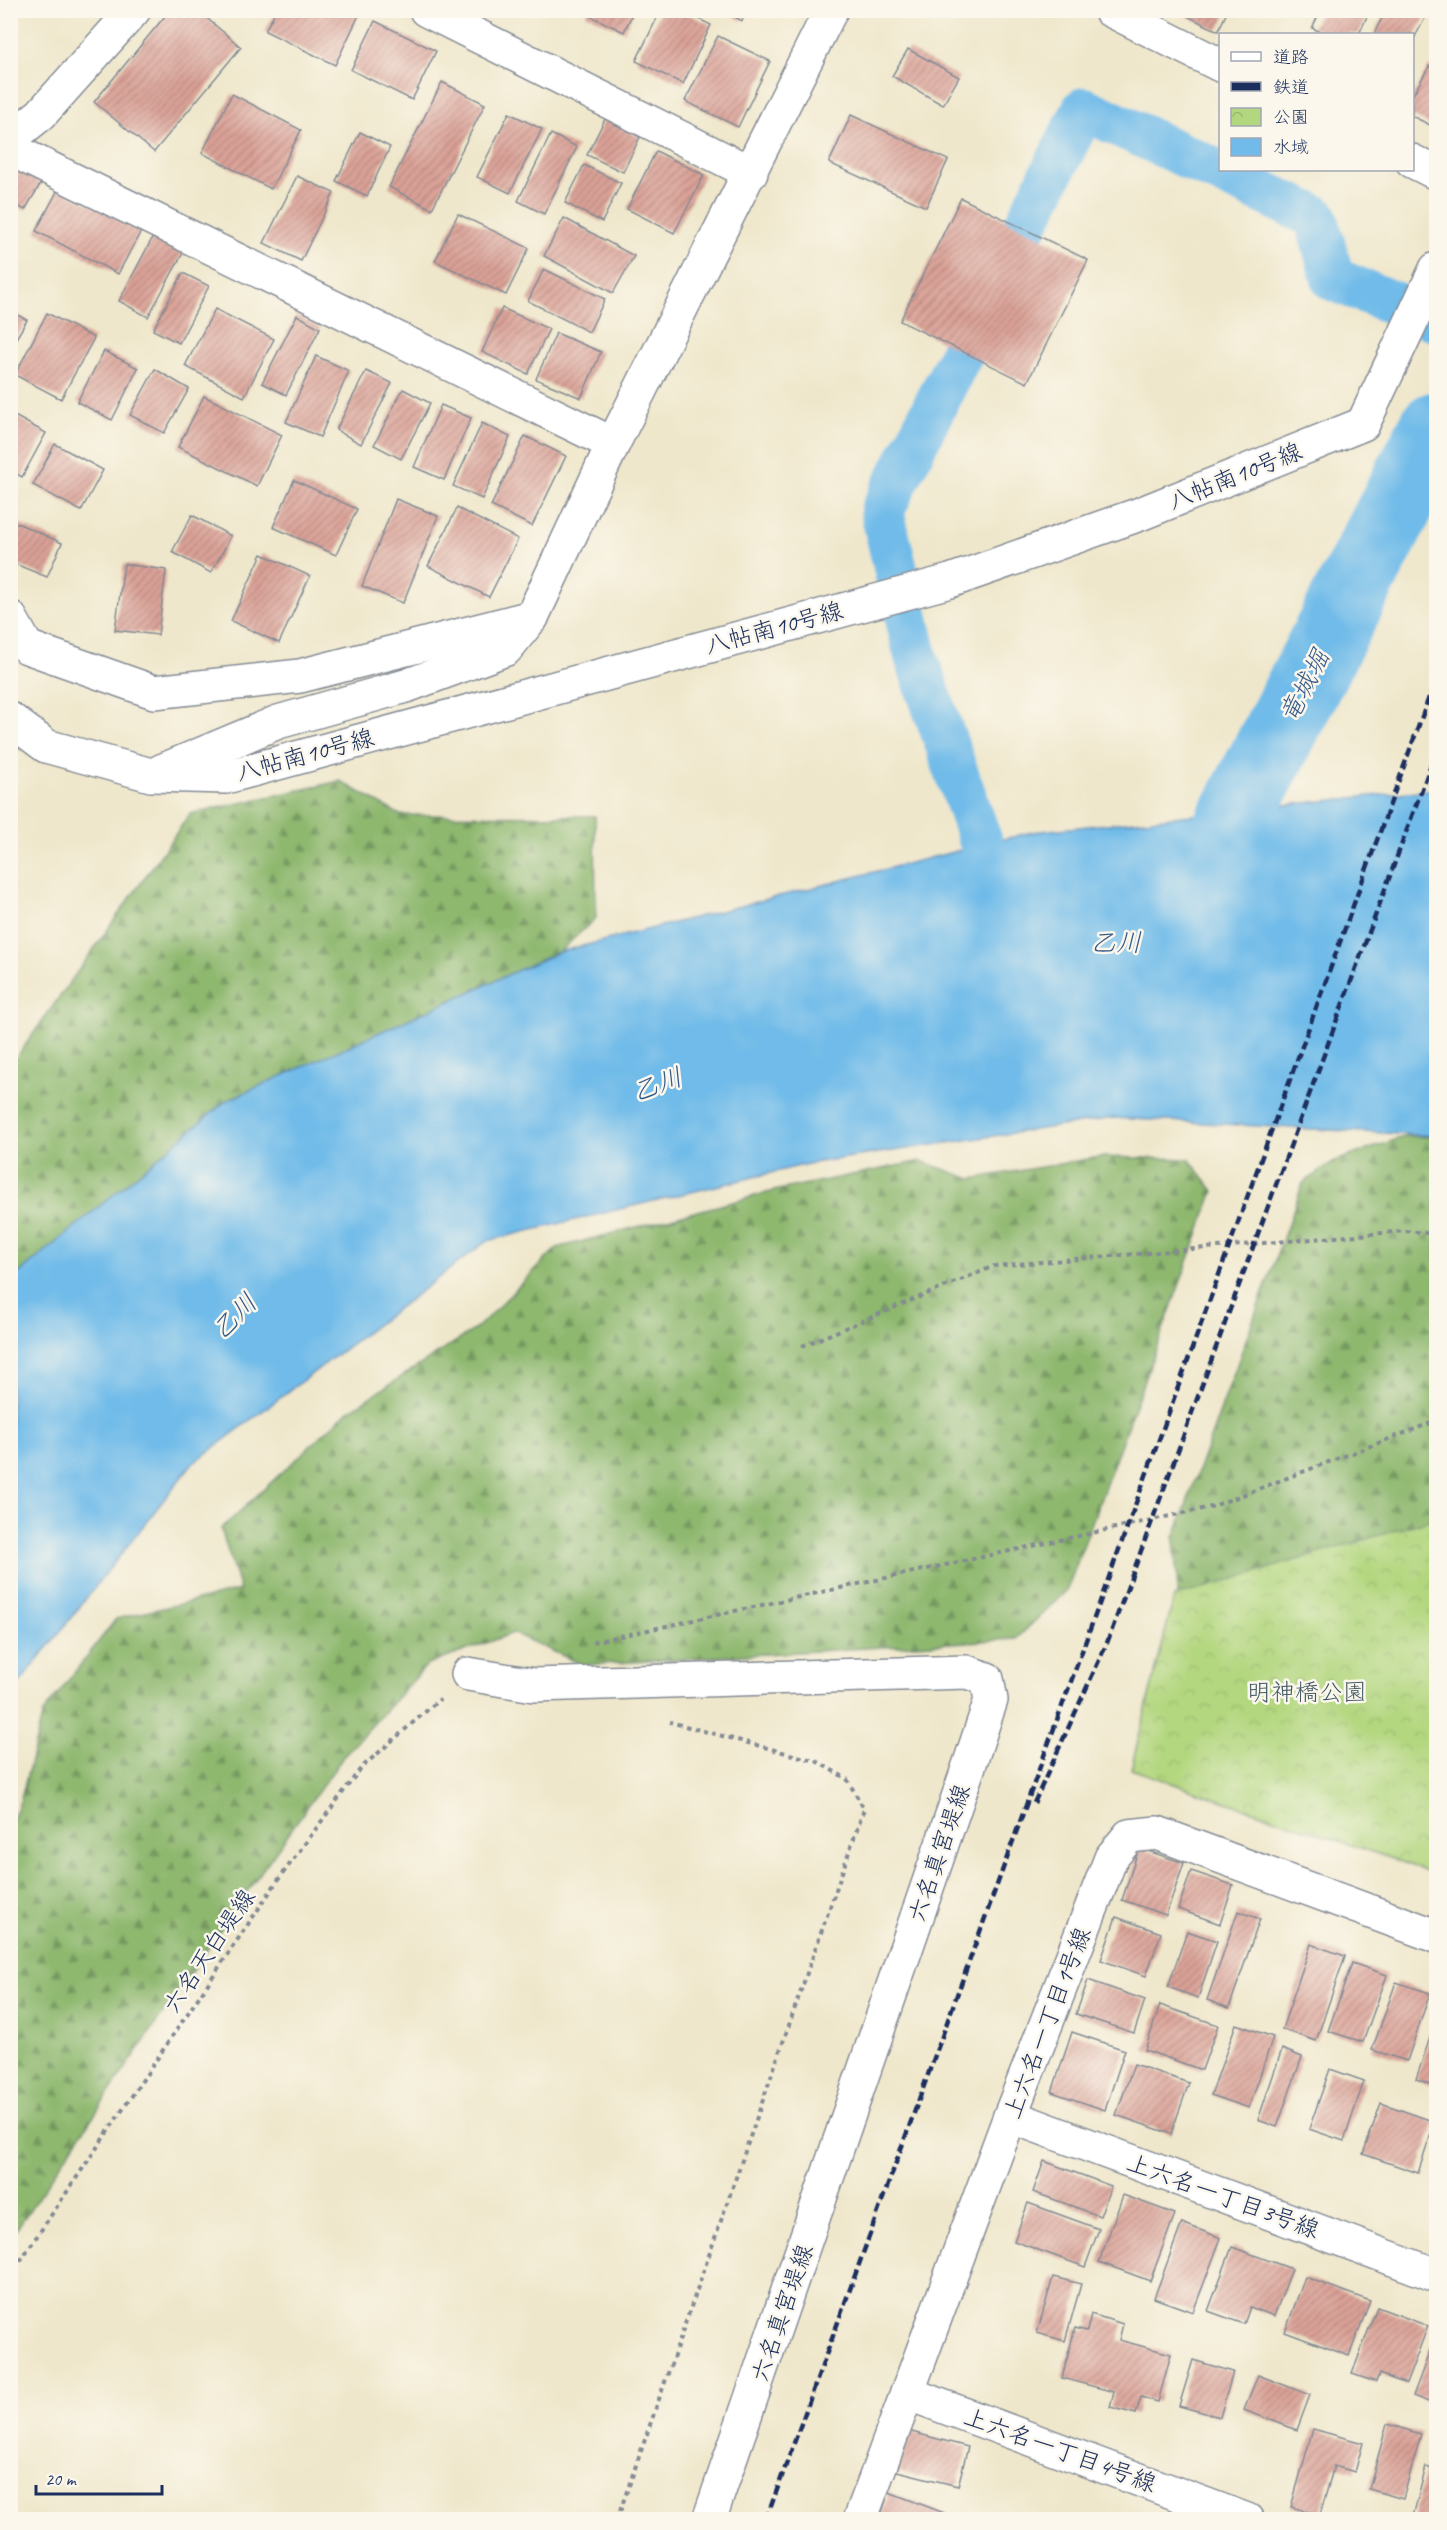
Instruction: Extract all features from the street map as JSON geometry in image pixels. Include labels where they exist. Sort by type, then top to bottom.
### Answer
[{"type":"street","points":[[10,139],[41,114],[134,10]]},
{"type":"street","points":[[426,10],[751,173]]},
{"type":"street","points":[[151,775],[278,722],[406,686],[506,649],[532,617],[614,444],[831,10]]},
{"type":"street","points":[[1110,10],[1219,64]]},
{"type":"street","points":[[10,149],[614,444]]},
{"type":"street","points":[[1414,162],[1437,173]]},
{"type":"street","name":"八帖南10号線","points":[[10,719],[46,746],[151,775],[226,777],[950,581],[1140,514],[1363,424],[1437,269]]},
{"type":"street","points":[[10,617],[27,647],[154,692],[300,676],[532,617]]},
{"type":"street","name":"六名真宮堤線","points":[[468,1674],[534,1685],[968,1672],[987,1679],[991,1700],[709,2520]]},
{"type":"street","name":"上六名一丁目1号線","points":[[860,2520],[1010,2116],[1111,1858],[1129,1836],[1157,1833],[1437,1936]]},
{"type":"street","name":"上六名一丁目3号線","points":[[1010,2116],[1437,2275]]},
{"type":"street","name":"上六名一丁目4号線","points":[[907,2393],[1247,2520]]},
{"type":"path","points":[[802,1346],[994,1266],[1406,1231],[1437,1234]]},
{"type":"path","points":[[588,1643],[1211,1507],[1437,1421]]},
{"type":"path","name":"六名天白堤線","points":[[10,2276],[279,1880],[361,1768],[468,1674]]},
{"type":"path","points":[[616,2520],[864,1809],[848,1779],[816,1761],[669,1721]]},
{"type":"green space","points":[[340,781],[400,815],[595,816],[596,918],[559,952],[226,1101],[11,1280],[11,1065],[190,814]]},
{"type":"green space","points":[[1406,1136],[1436,1137],[1436,1611],[1179,1605],[1174,1538],[1303,1183],[1333,1162]]},
{"type":"green space","points":[[1100,1157],[1189,1159],[1214,1191],[1067,1590],[1016,1639],[583,1665],[513,1633],[427,1665],[343,1757],[228,1918],[11,2237],[11,1824],[21,1799],[43,1713],[116,1619],[240,1590],[221,1529],[347,1412],[477,1328],[557,1248],[778,1190],[921,1161],[971,1179]]},
{"type":"green space","name":"明神橋公園","points":[[1436,1518],[1436,1874],[1131,1769],[1174,1597]]},
{"type":"water","name":"乙川","points":[[1436,789],[1436,1136],[1114,1118],[812,1163],[487,1241],[191,1465],[11,1694],[11,1280],[226,1101],[559,952],[1032,832]]},
{"type":"building","points":[[170,10],[197,10],[241,47],[154,152],[94,102]]},
{"type":"building","points":[[276,10],[361,11],[335,65],[265,31]]},
{"type":"building","points":[[588,10],[634,10],[624,32],[586,14]]},
{"type":"building","points":[[661,10],[681,10],[711,25],[683,84],[636,61]]},
{"type":"building","points":[[723,10],[747,10],[742,21]]},
{"type":"building","points":[[1180,10],[1228,10],[1218,31],[1179,12]]},
{"type":"building","points":[[1321,10],[1370,10],[1359,33],[1324,33],[1312,28]]},
{"type":"building","points":[[1386,10],[1423,10],[1428,13],[1414,38],[1414,33],[1374,33]]},
{"type":"building","points":[[375,21],[436,51],[412,100],[351,70]]},
{"type":"building","points":[[718,36],[770,61],[738,127],[685,101]]},
{"type":"building","points":[[908,49],[959,77],[943,105],[892,76]]},
{"type":"building","points":[[1429,66],[1436,70],[1436,128],[1414,117],[1414,93]]},
{"type":"building","points":[[442,82],[485,104],[432,209],[389,187]]},
{"type":"building","points":[[232,94],[301,130],[271,189],[202,153]]},
{"type":"building","points":[[509,113],[542,129],[510,193],[477,177]]},
{"type":"building","points":[[851,115],[948,160],[926,207],[829,163]]},
{"type":"building","points":[[605,119],[640,137],[623,172],[587,155]]},
{"type":"building","points":[[360,132],[390,147],[367,196],[336,181]]},
{"type":"building","points":[[551,134],[577,147],[544,214],[518,201]]},
{"type":"building","points":[[656,151],[704,175],[674,233],[627,209]]},
{"type":"building","points":[[10,165],[41,183],[25,210],[10,202]]},
{"type":"building","points":[[584,165],[621,183],[602,222],[565,203]]},
{"type":"building","points":[[297,176],[334,193],[301,261],[264,243]]},
{"type":"building","points":[[59,188],[141,231],[118,274],[36,231]]},
{"type":"building","points":[[961,198],[1088,260],[1027,383],[900,321]]},
{"type":"building","points":[[458,214],[529,248],[506,295],[435,261]]},
{"type":"building","points":[[564,218],[634,256],[613,293],[544,256]]},
{"type":"building","points":[[154,235],[184,251],[148,317],[119,301]]},
{"type":"building","points":[[544,269],[605,299],[589,332],[528,301]]},
{"type":"building","points":[[183,273],[209,286],[179,343],[153,330]]},
{"type":"building","points":[[502,308],[549,329],[528,374],[482,352]]},
{"type":"building","points":[[215,309],[274,339],[244,397],[185,366]]},
{"type":"building","points":[[10,311],[27,320],[10,349]]},
{"type":"building","points":[[47,313],[94,338],[61,399],[15,375]]},
{"type":"building","points":[[297,315],[320,328],[286,395],[262,383]]},
{"type":"building","points":[[556,333],[601,352],[581,398],[536,379]]},
{"type":"building","points":[[104,351],[138,368],[112,420],[77,402]]},
{"type":"building","points":[[316,356],[349,371],[320,437],[286,422]]},
{"type":"building","points":[[155,369],[189,389],[164,433],[130,415]]},
{"type":"building","points":[[366,371],[392,383],[361,444],[336,430]]},
{"type":"building","points":[[403,389],[430,403],[401,459],[374,445]]},
{"type":"building","points":[[204,396],[282,435],[257,486],[178,447]]},
{"type":"building","points":[[441,405],[471,418],[444,480],[414,467]]},
{"type":"building","points":[[11,414],[46,433],[22,477],[10,470]]},
{"type":"building","points":[[482,423],[510,437],[482,499],[453,486]]},
{"type":"building","points":[[525,436],[566,456],[532,526],[491,506]]},
{"type":"building","points":[[55,444],[103,470],[81,511],[33,485]]},
{"type":"building","points":[[294,480],[357,509],[336,555],[273,527]]},
{"type":"building","points":[[396,499],[438,516],[403,603],[362,586]]},
{"type":"building","points":[[457,508],[518,539],[489,597],[428,566]]},
{"type":"building","points":[[192,515],[231,536],[211,573],[172,552]]},
{"type":"building","points":[[15,522],[62,543],[47,577],[10,562],[10,532]]},
{"type":"building","points":[[262,554],[310,576],[279,643],[231,621]]},
{"type":"building","points":[[124,564],[166,570],[158,635],[115,630]]},
{"type":"building","points":[[1139,1848],[1184,1863],[1166,1915],[1122,1900]]},
{"type":"building","points":[[1191,1871],[1233,1885],[1220,1924],[1178,1909]]},
{"type":"building","points":[[1238,1911],[1260,1919],[1229,2008],[1207,2000]]},
{"type":"building","points":[[1116,1917],[1161,1933],[1146,1976],[1101,1960]]},
{"type":"building","points":[[1187,1931],[1217,1941],[1198,1998],[1168,1987]]},
{"type":"building","points":[[1311,1944],[1345,1956],[1316,2041],[1282,2029]]},
{"type":"building","points":[[1352,1963],[1387,1975],[1363,2042],[1328,2031]]},
{"type":"building","points":[[1088,1980],[1145,2000],[1134,2033],[1076,2014]]},
{"type":"building","points":[[1396,1982],[1430,1993],[1407,2061],[1372,2050]]},
{"type":"building","points":[[1160,2005],[1218,2025],[1202,2070],[1145,2050]]},
{"type":"building","points":[[1436,2020],[1436,2086],[1416,2079]]},
{"type":"building","points":[[1236,2024],[1273,2037],[1249,2108],[1211,2095]]},
{"type":"building","points":[[1072,2032],[1125,2050],[1105,2110],[1052,2092]]},
{"type":"building","points":[[1282,2049],[1302,2057],[1277,2127],[1258,2120]]},
{"type":"building","points":[[1134,2064],[1189,2083],[1171,2134],[1116,2115]]},
{"type":"building","points":[[1330,2069],[1364,2081],[1344,2141],[1309,2129]]},
{"type":"building","points":[[1381,2103],[1435,2122],[1418,2173],[1363,2154]]},
{"type":"building","points":[[1044,2161],[1111,2186],[1100,2216],[1033,2192]]},
{"type":"building","points":[[1123,2195],[1175,2214],[1150,2281],[1099,2262]]},
{"type":"building","points":[[1028,2203],[1099,2229],[1085,2267],[1014,2241]]},
{"type":"building","points":[[1182,2223],[1221,2238],[1193,2312],[1154,2298]]},
{"type":"building","points":[[1232,2247],[1292,2269],[1274,2316],[1250,2307],[1244,2324],[1208,2311]]},
{"type":"building","points":[[1053,2277],[1081,2284],[1065,2341],[1037,2333]]},
{"type":"building","points":[[1305,2277],[1370,2301],[1349,2356],[1285,2332]]},
{"type":"building","points":[[1377,2307],[1428,2326],[1406,2384],[1379,2374],[1376,2382],[1352,2374]]},
{"type":"building","points":[[1091,2314],[1123,2324],[1119,2340],[1171,2354],[1158,2402],[1141,2397],[1136,2414],[1110,2407],[1114,2392],[1062,2378],[1075,2328],[1087,2331]]},
{"type":"building","points":[[1436,2334],[1436,2405],[1413,2396]]},
{"type":"building","points":[[1193,2360],[1233,2372],[1220,2417],[1179,2406]]},
{"type":"building","points":[[1258,2375],[1310,2395],[1297,2430],[1244,2410]]},
{"type":"building","points":[[1387,2424],[1421,2434],[1403,2499],[1369,2489]]},
{"type":"building","points":[[1313,2429],[1363,2443],[1355,2472],[1334,2466],[1320,2515],[1291,2507]]},
{"type":"building","points":[[908,2431],[968,2447],[958,2486],[897,2471]]},
{"type":"building","points":[[1426,2467],[1436,2470],[1436,2520],[1412,2520]]},
{"type":"building","points":[[889,2492],[960,2519],[960,2520],[879,2520]]},
{"type":"waterway","points":[[1002,902],[916,657],[882,511],[1084,109],[1316,217],[1333,279],[1436,320]]},
{"type":"waterway","name":"竜城堀","points":[[1192,902],[1436,429]]},
{"type":"railway","points":[[766,2520],[1436,678]]},
{"type":"railway","points":[[1034,1803],[1107,1643],[1436,751]]}]
